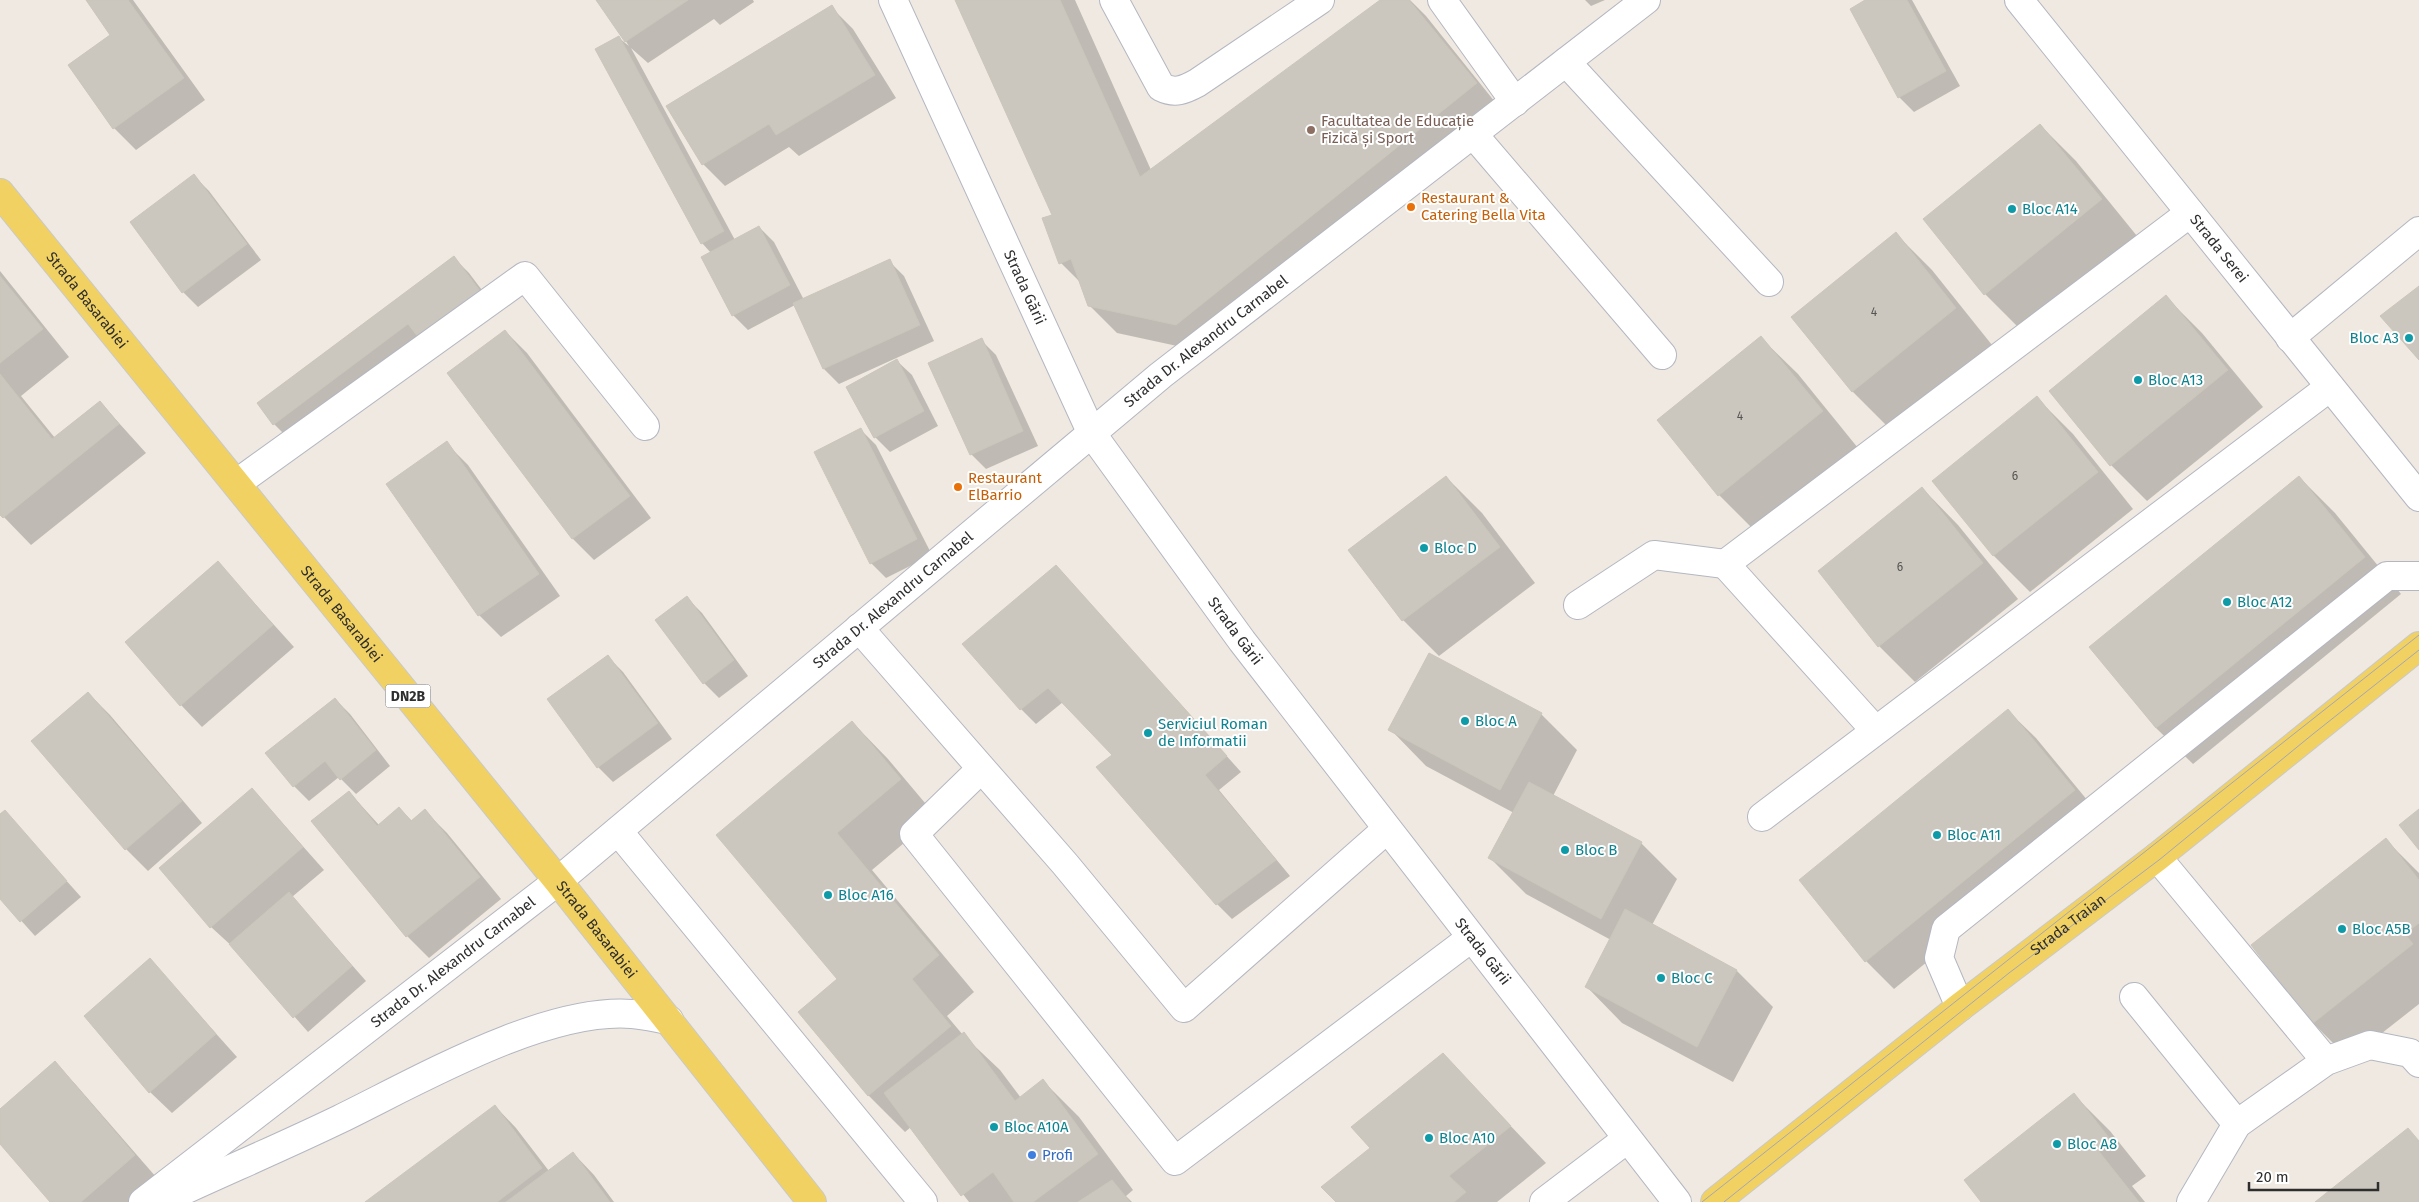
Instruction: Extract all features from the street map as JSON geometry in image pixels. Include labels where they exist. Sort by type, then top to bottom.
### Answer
[{"type":"main road","name":"Strada Basarabiei","points":[[0,193],[558,881],[812,1202]]},
{"type":"main road","name":"Strada Traian","points":[[1715,1202],[1960,1008],[2157,857],[2419,646]]},
{"type":"street","name":"Strada Gării","points":[[893,0],[1092,434],[1242,641],[1677,1202]]},
{"type":"street","points":[[1114,0],[1161,87],[1183,91],[1320,0]]},
{"type":"street","points":[[1442,0],[1515,102]]},
{"type":"street","name":"Strada Dr. Alexandru Carnabel","points":[[143,1202],[558,881],[1161,375],[1646,0]]},
{"type":"street","name":"Strada Serei","points":[[2019,0],[2419,497]]},
{"type":"street","points":[[1566,62],[1769,282]]},
{"type":"street","points":[[1473,134],[1662,355]]},
{"type":"street","points":[[1725,564],[2190,213]]},
{"type":"street","points":[[2290,338],[2419,231]]},
{"type":"street","points":[[237,483],[526,276],[645,426]]},
{"type":"street","points":[[1762,817],[2330,387]]},
{"type":"street","points":[[1578,605],[1654,555],[1725,564],[1875,730]]},
{"type":"street","points":[[1960,1008],[1939,958],[1946,929],[2387,576],[2419,576]]},
{"type":"street","points":[[859,628],[1065,864],[1184,1008],[1387,829]]},
{"type":"street","points":[[981,769],[914,834],[1175,1161],[1471,938]]},
{"type":"street","points":[[618,831],[923,1202]]},
{"type":"street","points":[[2157,857],[2326,1061]]},
{"type":"street","points":[[2134,997],[2237,1124]]},
{"type":"street","points":[[159,1202],[274,1150],[483,1050],[549,1024],[590,1016],[631,1014],[669,1020]]},
{"type":"street","points":[[2190,1202],[2237,1124],[2326,1061],[2370,1045],[2410,1053],[2419,1063]]},
{"type":"street","points":[[1544,1202],[1627,1139]]},
{"type":"building","points":[[86,0],[128,0],[184,78],[113,129],[68,65],[110,35]]},
{"type":"building","points":[[596,0],[688,0],[625,42]]},
{"type":"building","name":"Facultatea de Educație Fizică și Sport","points":[[955,0],[1060,0],[1140,177],[1380,0],[1409,0],[1477,83],[1176,325],[1088,306],[1071,259],[1059,264],[1042,218],[1052,215]]},
{"type":"building","points":[[1865,0],[1907,0],[1946,71],[1898,98],[1850,9]]},
{"type":"building","points":[[832,5],[875,75],[776,135],[769,124],[702,165],[666,106]]},
{"type":"building","points":[[619,36],[724,231],[701,244],[595,49]]},
{"type":"building","name":"Bloc A14","points":[[2040,124],[2102,199],[1984,295],[1923,219]]},
{"type":"building","points":[[194,174],[247,244],[182,293],[130,222]]},
{"type":"building","points":[[759,226],[790,285],[732,316],[701,257]]},
{"type":"building","points":[[1896,232],[1956,308],[1852,392],[1791,317]]},
{"type":"building","points":[[454,256],[483,295],[421,341],[408,324],[273,425],[257,403]]},
{"type":"building","points":[[890,259],[920,325],[823,369],[793,303]]},
{"type":"building","points":[[0,276],[43,329],[0,363]]},
{"type":"building","name":"Bloc A3","points":[[2419,286],[2419,360],[2380,316]]},
{"type":"building","name":"Bloc A13","points":[[2166,295],[2228,370],[2110,466],[2049,391]]},
{"type":"building","points":[[505,330],[630,496],[572,539],[447,373]]},
{"type":"building","points":[[1761,336],[1823,411],[1718,496],[1657,420]]},
{"type":"building","points":[[982,338],[1023,431],[970,455],[928,363]]},
{"type":"building","points":[[897,359],[924,411],[874,438],[846,387]]},
{"type":"building","points":[[0,374],[52,439],[100,401],[119,424],[3,518],[0,515]]},
{"type":"building","points":[[2037,396],[2098,472],[1993,556],[1932,481]]},
{"type":"building","points":[[861,428],[917,539],[870,564],[814,452]]},
{"type":"building","points":[[447,441],[539,574],[478,616],[386,484]]},
{"type":"building","name":"Bloc D","points":[[1446,476],[1500,547],[1402,621],[1348,550]]},
{"type":"building","name":"Bloc A12","points":[[2299,476],[2365,557],[2156,728],[2089,647]]},
{"type":"building","points":[[1922,487],[1983,563],[1878,647],[1818,571]]},
{"type":"building","points":[[218,561],[273,625],[180,706],[125,642]]},
{"type":"building","name":"Serviciul Roman de Informatii","points":[[1056,565],[1227,756],[1205,775],[1276,860],[1216,905],[1096,767],[1112,755],[1048,688],[1020,710],[962,644]]},
{"type":"building","points":[[687,596],[734,660],[703,684],[655,620]]},
{"type":"building","name":"Bloc A","points":[[1429,653],[1542,713],[1500,790],[1388,730]]},
{"type":"building","points":[[608,655],[658,723],[597,768],[547,699]]},
{"type":"building","points":[[88,692],[182,801],[125,850],[31,741]]},
{"type":"building","points":[[335,698],[376,750],[340,780],[325,761],[293,787],[265,753]]},
{"type":"building","name":"Bloc A11","points":[[2008,709],[2075,790],[1865,962],[1799,880]]},
{"type":"building","name":"Bloc A16","points":[[852,721],[901,779],[837,833],[939,955],[912,979],[951,1026],[868,1096],[798,1012],[837,979],[716,835]]},
{"type":"building","name":"Bloc B","points":[[1529,782],[1642,842],[1601,919],[1488,858]]},
{"type":"building","points":[[252,788],[303,847],[210,928],[159,868]]},
{"type":"building","points":[[349,791],[377,826],[399,807],[411,821],[425,809],[480,877],[406,937],[311,821]]},
{"type":"building","points":[[2419,809],[2419,850],[2399,825]]},
{"type":"building","points":[[5,810],[67,881],[20,922],[0,899],[0,814]]},
{"type":"building","name":"Bloc A5B","points":[[2386,838],[2419,880],[2419,923],[2405,934],[2413,944],[2312,1024],[2251,945]]},
{"type":"building","points":[[289,892],[352,966],[293,1018],[229,944]]},
{"type":"building","name":"Bloc C","points":[[1625,909],[1737,970],[1697,1047],[1585,987]]},
{"type":"building","points":[[150,958],[216,1034],[149,1093],[84,1016]]},
{"type":"building","name":"Bloc A10A","points":[[964,1032],[1015,1101],[1043,1079],[1098,1154],[1033,1202],[1014,1202],[993,1172],[961,1196],[884,1093]]},
{"type":"building","name":"Bloc A10","points":[[1443,1053],[1511,1126],[1449,1176],[1466,1192],[1454,1202],[1336,1202],[1321,1187],[1370,1148],[1351,1127]]},
{"type":"building","points":[[55,1061],[135,1155],[81,1202],[50,1202],[0,1144],[0,1109]]},
{"type":"building","name":"Bloc A8","points":[[2074,1093],[2110,1139],[2097,1149],[2139,1202],[1981,1202],[1964,1180]]},
{"type":"building","points":[[495,1105],[542,1168],[497,1202],[365,1202]]},
{"type":"building","points":[[2408,1128],[2419,1141],[2419,1202],[2315,1202]]},
{"type":"building","points":[[573,1152],[610,1202],[506,1202]]},
{"type":"building","points":[[1112,1180],[1130,1202],[1078,1202]]},
{"type":"tram line","points":[[1702,1202],[2419,635]]},
{"type":"tram line","points":[[1724,1202],[2009,973],[2159,860],[2419,650]]},
{"type":"place","name":"Facultatea de Educație Fizică și Sport","points":[[1311,130]]},
{"type":"place","name":"Restaurant & Catering Bella Vita","points":[[1411,207]]},
{"type":"place","name":"Bloc A14","points":[[2012,209]]},
{"type":"place","name":"Bloc A3","points":[[2409,338]]},
{"type":"place","name":"Bloc A13","points":[[2138,380]]},
{"type":"place","name":"Restaurant ElBarrio","points":[[958,487]]},
{"type":"place","name":"Bloc D","points":[[1424,548]]},
{"type":"place","name":"Bloc A12","points":[[2227,602]]},
{"type":"place","name":"Bloc A","points":[[1465,721]]},
{"type":"place","name":"Serviciul Roman de Informatii","points":[[1148,733]]},
{"type":"place","name":"Bloc A11","points":[[1937,835]]},
{"type":"place","name":"Bloc B","points":[[1565,850]]},
{"type":"place","name":"Bloc A16","points":[[828,895]]},
{"type":"place","name":"Bloc A5B","points":[[2342,929]]},
{"type":"place","name":"Bloc C","points":[[1661,978]]},
{"type":"place","name":"Bloc A10A","points":[[994,1127]]},
{"type":"place","name":"Bloc A10","points":[[1429,1138]]},
{"type":"place","name":"Bloc A8","points":[[2057,1144]]},
{"type":"place","name":"Profi","points":[[1032,1155]]}]
